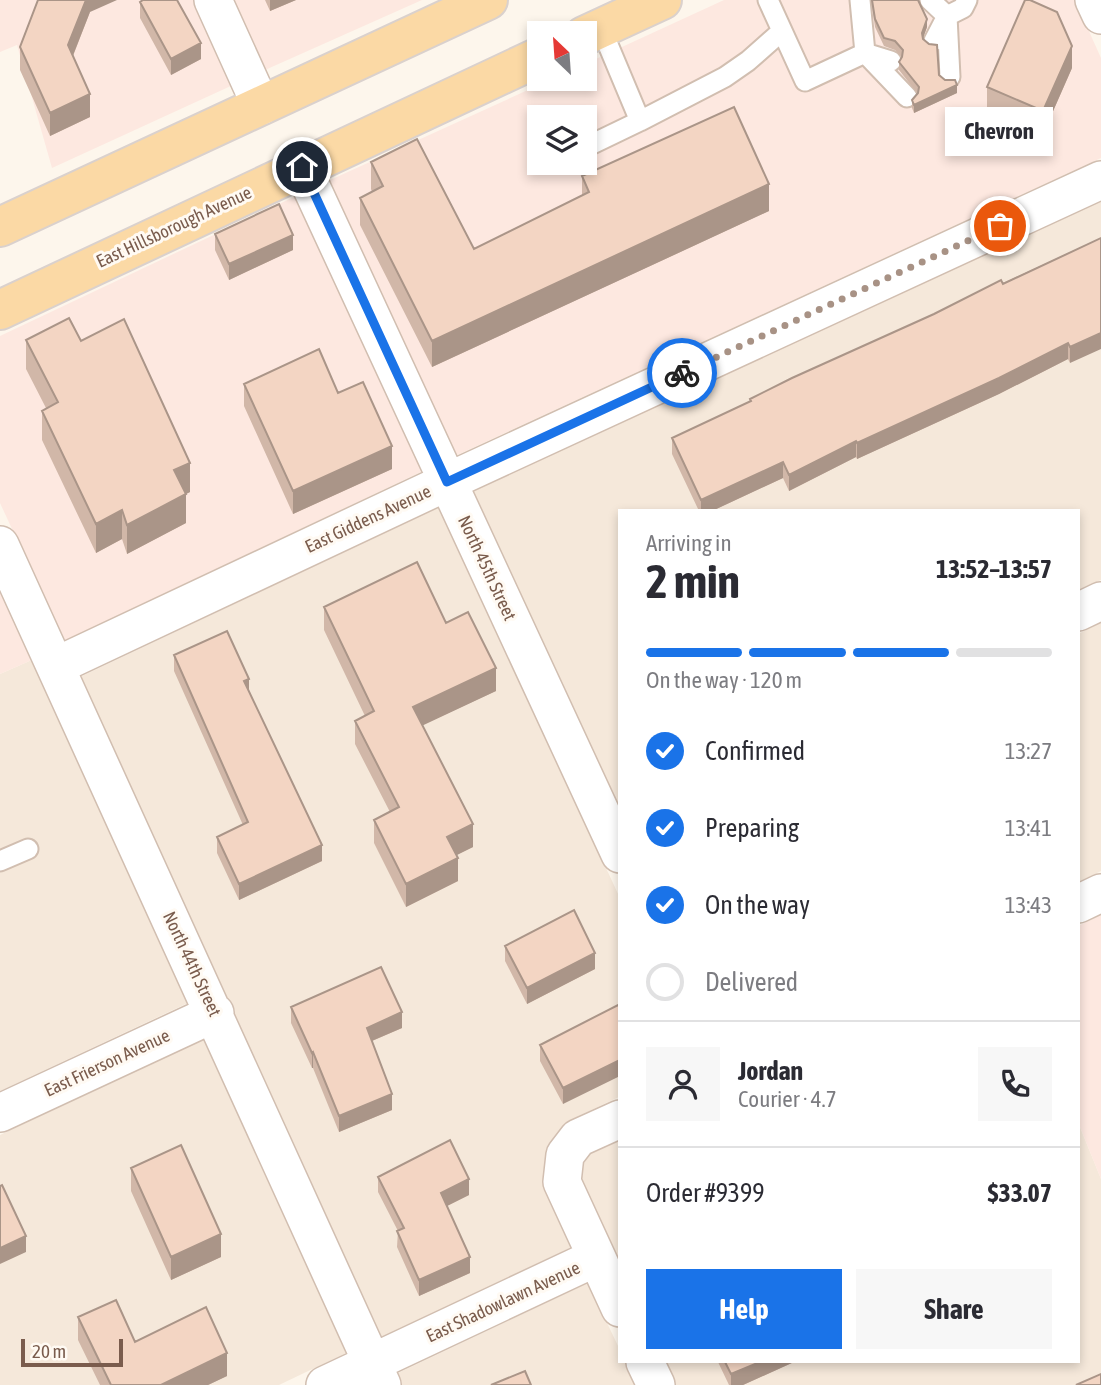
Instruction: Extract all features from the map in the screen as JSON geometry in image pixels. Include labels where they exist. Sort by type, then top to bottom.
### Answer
[{"type":"main road","points":[[0,228],[488,0]]},
{"type":"main road","points":[[597,30],[663,0]]},
{"type":"main road","name":"East Hillsborough Avenue","points":[[0,310],[527,63]]},
{"type":"street","points":[[213,0],[261,106]]},
{"type":"street","points":[[1094,0],[1101,15]]},
{"type":"street","name":"North 45th Street","points":[[302,167],[616,839]]},
{"type":"street","name":"East Giddens Avenue","points":[[56,666],[1101,180]]},
{"type":"street","name":"North 44th Street","points":[[0,545],[377,1374]]},
{"type":"street","points":[[1080,611],[1101,601]]},
{"type":"street","points":[[1080,903],[1101,893]]},
{"type":"street","name":"East Frierson Avenue","points":[[0,1113],[215,1013]]},
{"type":"street","name":"East Shadowlawn Avenue","points":[[325,1385],[377,1374],[596,1258],[562,1182],[565,1155],[578,1138],[618,1120]]},
{"type":"street","points":[[596,1258],[618,1304]]},
{"type":"street","points":[[645,1363],[656,1385]]},
{"type":"lane","points":[[768,0],[805,81],[865,53],[876,29]]},
{"type":"lane","points":[[860,0],[865,53],[907,97]]},
{"type":"lane","points":[[934,41],[947,16],[963,8],[967,0]]},
{"type":"lane","points":[[924,5],[947,16]]},
{"type":"lane","points":[[947,16],[950,77]]},
{"type":"lane","points":[[597,142],[725,77],[782,31]]},
{"type":"lane","points":[[597,40],[640,121]]},
{"type":"lane","points":[[865,53],[891,61]]},
{"type":"lane","points":[[0,862],[28,849]]},
{"type":"shaded area","points":[[0,0],[194,0],[233,85],[52,168],[17,45],[0,52]]},
{"type":"shaded area","points":[[232,0],[422,0],[265,70]]},
{"type":"shaded area","points":[[724,0],[1075,0],[1101,58],[1101,158],[455,456],[328,181],[527,90],[597,91],[597,58]]},
{"type":"shaded area","points":[[296,196],[423,471],[64,641],[0,503],[0,336]]},
{"type":"shaded area","points":[[1101,201],[1101,580],[1080,589],[1080,509],[618,509],[618,808],[471,492]]},
{"type":"shaded area","points":[[439,507],[618,894],[618,1097],[570,1120],[551,1142],[547,1151],[544,1178],[546,1190],[572,1247],[380,1338],[80,677]]},
{"type":"shaded area","points":[[0,587],[34,659],[0,674]]},
{"type":"shaded area","points":[[1101,623],[1101,871],[1080,881],[1080,633]]},
{"type":"shaded area","points":[[34,659],[190,1002],[0,1091],[0,674]]},
{"type":"shaded area","points":[[1101,915],[1101,1179],[1080,1127],[1080,925]]},
{"type":"shaded area","points":[[207,1038],[348,1352],[279,1385],[0,1385],[0,1135]]},
{"type":"shaded area","points":[[1080,1127],[1101,1179],[1101,1385],[675,1385],[664,1363],[1080,1363]]},
{"type":"shaded area","points":[[618,1141],[618,1266],[581,1181],[583,1165],[590,1154]]},
{"type":"shaded area","points":[[588,1283],[618,1346],[618,1363],[626,1363],[637,1385],[401,1385],[396,1374]]},
{"type":"building","points":[[38,0],[86,0],[68,45],[90,94],[50,113],[20,47]]},
{"type":"building","points":[[177,0],[201,43],[171,59],[140,2]]},
{"type":"building","points":[[872,0],[918,0],[927,19],[922,33],[923,39],[929,44],[937,45],[939,75],[945,80],[955,80],[957,85],[914,105],[912,100],[919,87],[899,62],[903,50],[895,41],[884,38],[875,19]]},
{"type":"building","points":[[1025,0],[1057,12],[1072,46],[1043,111],[987,87]]},
{"type":"building","points":[[734,107],[769,184],[432,341],[360,198],[383,186],[371,162],[417,139],[474,249],[589,192],[582,176],[597,175],[597,169]]},
{"type":"building","points":[[279,204],[293,235],[229,264],[215,234]]},
{"type":"building","points":[[1101,238],[1101,333],[1070,347],[1068,343],[999,378],[857,443],[856,441],[789,475],[783,462],[701,500],[672,438],[751,401],[750,399],[792,378],[934,314],[1001,280],[1003,284]]},
{"type":"building","points":[[69,318],[81,341],[124,319],[190,463],[174,470],[186,494],[127,525],[122,510],[96,524],[42,411],[58,402],[26,340]]},
{"type":"building","points":[[319,349],[338,393],[363,382],[392,446],[293,491],[244,384]]},
{"type":"building","points":[[417,562],[446,623],[468,612],[496,668],[413,707],[473,824],[447,837],[458,858],[406,884],[374,820],[399,807],[355,721],[374,711],[324,607]]},
{"type":"building","points":[[227,631],[249,679],[244,681],[322,845],[239,884],[217,837],[248,822],[174,655]]},
{"type":"building","points":[[574,910],[595,953],[527,988],[505,946]]},
{"type":"building","points":[[381,967],[402,1012],[367,1028],[392,1094],[339,1116],[291,1007]]},
{"type":"building","points":[[618,1005],[618,1061],[563,1088],[540,1045]]},
{"type":"building","points":[[450,1140],[469,1179],[441,1193],[470,1257],[419,1280],[397,1231],[404,1228],[378,1177]]},
{"type":"building","points":[[181,1145],[221,1234],[171,1257],[131,1168]]},
{"type":"building","points":[[2,1185],[26,1236],[0,1248],[0,1186]]},
{"type":"building","points":[[116,1300],[135,1342],[206,1307],[227,1353],[161,1385],[111,1385],[78,1317]]},
{"type":"building","points":[[726,1363],[758,1363],[731,1374]]},
{"type":"building","points":[[525,1371],[531,1385],[491,1385]]},
{"type":"building","points":[[1101,1374],[1101,1385],[1076,1385]]},
{"type":"way so far","points":[[682,373],[1000,226]]},
{"type":"place","name":"Chevron","points":[[1000,226]]},
{"type":"route","points":[[302,167],[447,482],[682,373]]}]
